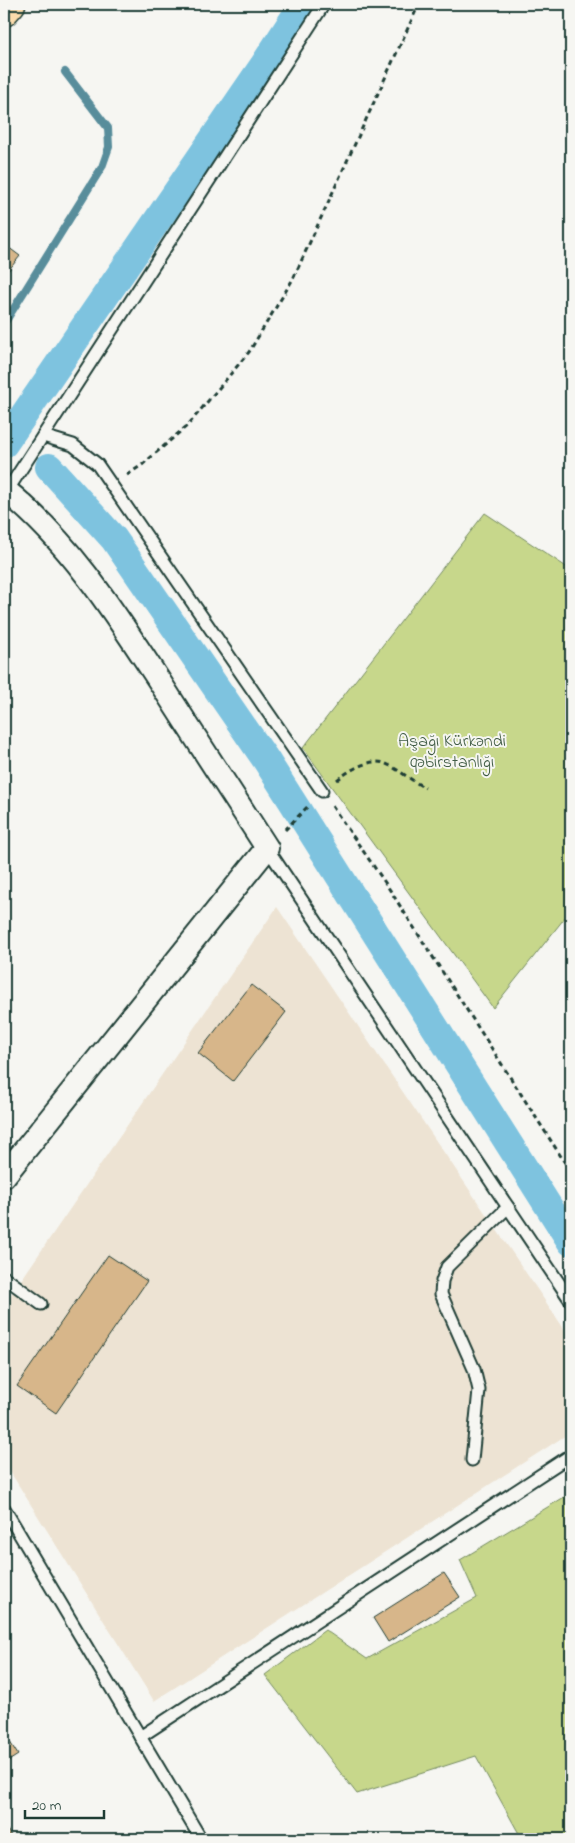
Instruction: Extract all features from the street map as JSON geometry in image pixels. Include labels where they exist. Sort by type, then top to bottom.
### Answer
[{"type":"main road","points":[[4,12],[11,4]]},
{"type":"street","points":[[4,1176],[268,848],[105,598],[67,549],[31,512],[5,490]]},
{"type":"lane","points":[[5,490],[43,436],[324,4]]},
{"type":"lane","points":[[43,436],[73,445],[96,464],[322,792]]},
{"type":"lane","points":[[268,848],[571,1301]]},
{"type":"lane","points":[[472,1460],[479,1390],[474,1369],[441,1294],[442,1281],[447,1267],[508,1207]]},
{"type":"lane","points":[[4,1276],[40,1304]]},
{"type":"lane","points":[[140,1737],[571,1456]]},
{"type":"lane","points":[[4,1508],[201,1839]]},
{"type":"path","points":[[112,485],[142,465],[188,425],[249,352],[293,279],[418,4]]},
{"type":"path","points":[[268,848],[322,792],[345,773],[368,763],[383,763],[425,788]]},
{"type":"path","points":[[322,792],[386,884],[571,1172]]},
{"type":"shaded area","points":[[277,907],[571,1339],[571,1432],[154,1701],[4,1462],[4,1305]]},
{"type":"green space","name":"Aşağı Kürkəndi qəbirstanlığı","points":[[485,513],[571,570],[571,910],[493,1008],[303,748]]},
{"type":"green space","points":[[571,1493],[571,1839],[522,1839],[476,1756],[357,1794],[265,1675],[325,1630],[367,1659],[477,1598],[460,1560]]},
{"type":"building","points":[[4,244],[20,256],[4,276]]},
{"type":"building","points":[[251,985],[286,1012],[233,1081],[198,1053]]},
{"type":"building","points":[[108,1255],[147,1281],[56,1413],[17,1386]]},
{"type":"building","points":[[444,1573],[460,1597],[388,1642],[373,1618]]},
{"type":"building","points":[[4,1735],[18,1755],[4,1764]]},
{"type":"building","points":[[4,1825],[13,1839],[4,1839]]},
{"type":"waterway","points":[[4,444],[263,66],[303,4]]},
{"type":"waterway","points":[[4,324],[102,167],[109,147],[108,128],[65,72]]},
{"type":"waterway","points":[[49,467],[114,539],[266,760],[571,1242]]}]
